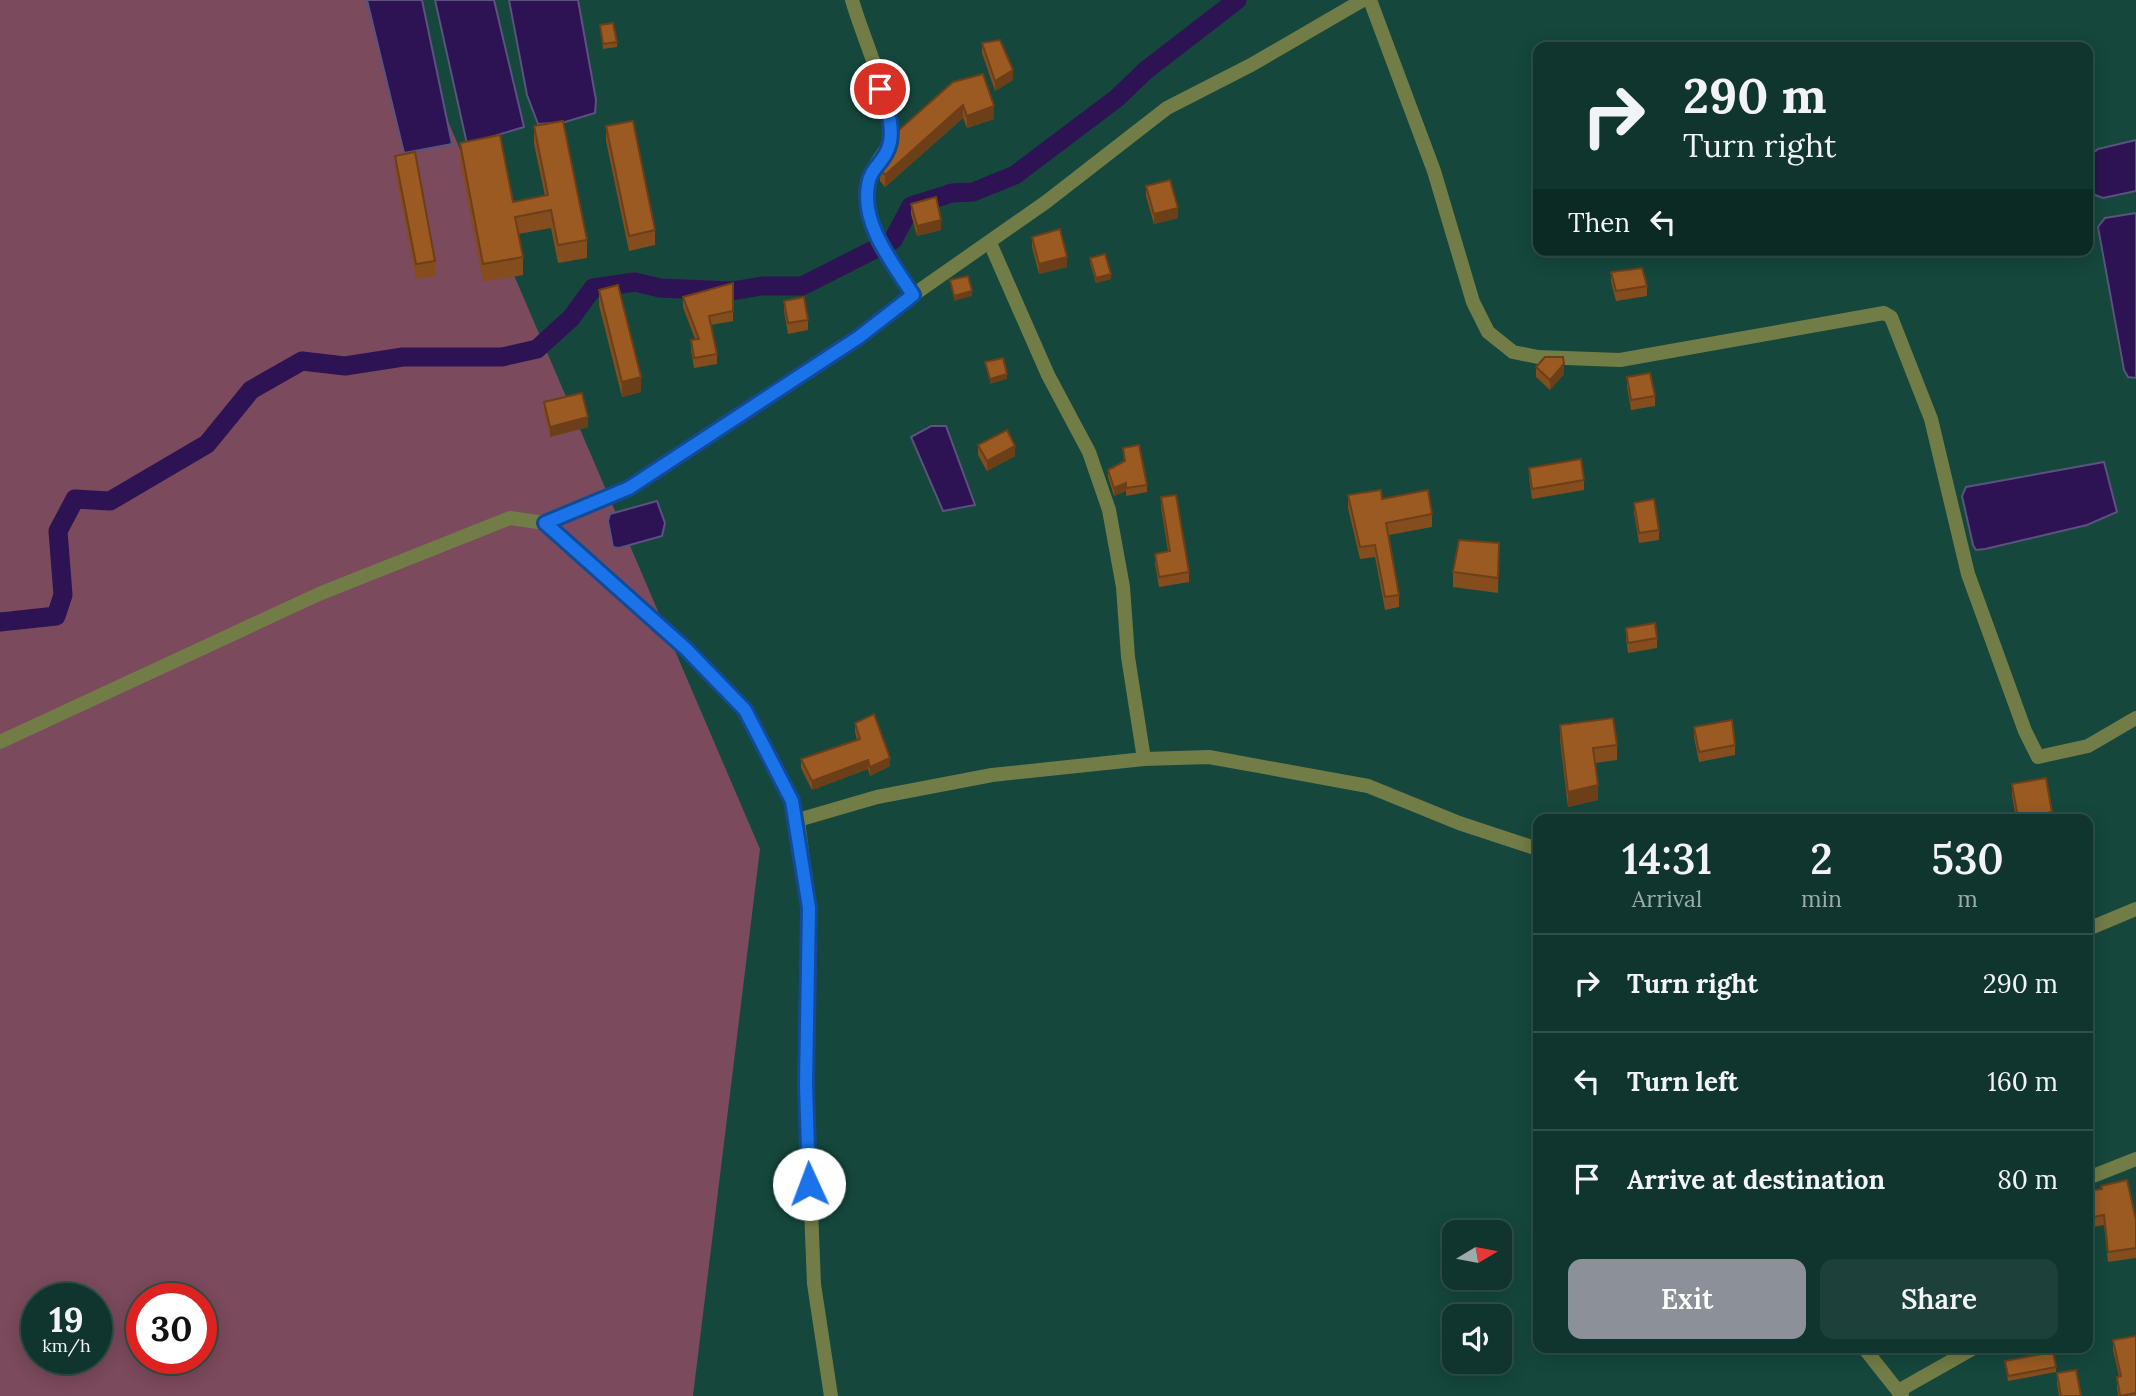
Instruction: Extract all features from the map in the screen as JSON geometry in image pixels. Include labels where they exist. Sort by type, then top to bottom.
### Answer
[{"type":"street","points":[[852,0],[887,107],[891,131],[887,152],[874,167],[867,186],[868,204],[875,235],[913,295]]},
{"type":"street","points":[[0,742],[319,594],[510,518],[545,523],[640,481],[859,337],[913,295],[990,243],[1167,108],[1251,65],[1363,0]]},
{"type":"street","points":[[1370,0],[1434,171],[1473,302],[1488,332],[1513,352],[1538,357],[1620,360],[1884,313],[1891,317],[1931,419],[1968,574],[2025,731],[2038,757],[2088,746],[2136,718]]},
{"type":"street","points":[[990,243],[1048,376],[1089,452],[1109,510],[1123,587],[1128,657],[1144,759]]},
{"type":"street","points":[[545,523],[686,649],[745,710],[792,801],[798,820],[809,908],[806,1084],[814,1284],[831,1396]]},
{"type":"street","points":[[798,820],[877,797],[992,775],[1144,759],[1209,757],[1368,786],[1459,823],[1533,847]]},
{"type":"street","points":[[2093,927],[2136,909]]},
{"type":"street","points":[[2093,1176],[2136,1159]]},
{"type":"street","points":[[1868,1353],[1900,1393],[1966,1353]]},
{"type":"shaded area","points":[[0,0],[396,0],[760,849],[693,1396],[0,1396]]},
{"type":"shaded area","points":[[367,0],[422,0],[452,144],[404,153]]},
{"type":"shaded area","points":[[435,0],[494,0],[524,127],[467,144]]},
{"type":"shaded area","points":[[509,0],[578,0],[596,100],[595,113],[565,122],[538,124],[527,95]]},
{"type":"shaded area","points":[[2136,140],[2136,191],[2103,198],[2093,194],[2093,153],[2098,149]]},
{"type":"shaded area","points":[[2136,213],[2136,378],[2128,377],[2124,370],[2098,227],[2105,218]]},
{"type":"shaded area","points":[[931,426],[946,426],[975,505],[943,511],[911,437]]},
{"type":"shaded area","points":[[2104,462],[2117,512],[2087,525],[1976,550],[1962,496],[1966,487]]},
{"type":"shaded area","points":[[657,501],[665,523],[662,536],[619,548],[613,547],[608,521],[610,514]]},
{"type":"building","points":[[613,23],[617,42],[603,44],[600,25]]},
{"type":"building","points":[[1000,40],[1013,70],[995,81],[982,43]]},
{"type":"building","points":[[983,74],[994,106],[967,116],[963,105],[885,175],[880,168],[881,163],[897,144],[895,141],[899,130],[953,82]]},
{"type":"building","points":[[563,121],[587,240],[558,245],[551,210],[515,217],[523,257],[483,264],[460,143],[500,135],[513,202],[548,195],[534,126]]},
{"type":"building","points":[[633,121],[655,230],[629,236],[606,126]]},
{"type":"building","points":[[415,152],[435,261],[416,264],[395,156]]},
{"type":"building","points":[[1170,180],[1178,208],[1154,214],[1146,186]]},
{"type":"building","points":[[936,197],[941,220],[917,226],[911,204]]},
{"type":"building","points":[[1060,229],[1067,257],[1039,264],[1032,237]]},
{"type":"building","points":[[1105,254],[1111,274],[1096,278],[1090,258]]},
{"type":"building","points":[[1642,268],[1647,286],[1616,291],[1611,272]]},
{"type":"building","points":[[968,276],[972,291],[954,296],[950,280]]},
{"type":"building","points":[[733,283],[733,311],[709,316],[717,354],[694,358],[691,340],[699,339],[683,297]]},
{"type":"building","points":[[618,285],[641,377],[622,382],[599,290]]},
{"type":"building","points":[[804,297],[808,320],[788,323],[784,301]]},
{"type":"building","points":[[1545,357],[1563,357],[1564,364],[1550,380],[1536,367]]},
{"type":"building","points":[[1003,358],[1007,374],[990,379],[985,362]]},
{"type":"building","points":[[1650,373],[1655,396],[1631,400],[1627,377]]},
{"type":"building","points":[[582,393],[588,417],[550,427],[544,402]]},
{"type":"building","points":[[1007,430],[1015,446],[987,461],[978,445]]},
{"type":"building","points":[[1139,445],[1147,485],[1126,488],[1126,483],[1114,488],[1108,470],[1125,461],[1123,448]]},
{"type":"building","points":[[1581,459],[1584,480],[1532,489],[1529,468]]},
{"type":"building","points":[[1381,490],[1382,499],[1428,490],[1432,514],[1386,523],[1399,595],[1385,597],[1375,545],[1360,547],[1348,495]]},
{"type":"building","points":[[1176,495],[1189,572],[1159,577],[1155,554],[1170,551],[1161,497]]},
{"type":"building","points":[[1654,499],[1659,530],[1639,533],[1634,503]]},
{"type":"building","points":[[1459,540],[1499,543],[1498,578],[1453,572]]},
{"type":"building","points":[[1655,623],[1657,638],[1628,643],[1626,628]]},
{"type":"building","points":[[874,714],[890,758],[870,767],[868,760],[812,781],[801,759],[860,739],[855,723]]},
{"type":"building","points":[[1613,718],[1617,745],[1593,748],[1598,785],[1568,792],[1560,725]]},
{"type":"building","points":[[1732,720],[1735,745],[1699,752],[1694,727]]},
{"type":"building","points":[[2046,778],[2052,812],[2017,814],[2012,784]]},
{"type":"building","points":[[2127,1180],[2136,1220],[2136,1248],[2108,1252],[2104,1215],[2093,1217],[2093,1190],[2102,1189],[2101,1186]]},
{"type":"building","points":[[2136,1336],[2136,1393],[2120,1396],[2117,1377],[2121,1376],[2113,1340]]},
{"type":"building","points":[[2053,1353],[2056,1367],[2008,1376],[2005,1361]]},
{"type":"building","points":[[2076,1370],[2081,1396],[2061,1396],[2057,1373]]},
{"type":"waterway","points":[[0,622],[56,616],[63,595],[58,531],[75,499],[110,501],[207,444],[251,390],[302,361],[345,366],[403,357],[502,357],[537,349],[571,318],[593,288],[635,282],[660,288],[732,291],[762,286],[802,286],[893,240],[911,206],[952,193],[973,192],[1015,175],[1117,98],[1145,71],[1237,0]]},
{"type":"route","points":[[809,1184],[806,1084],[809,908],[798,820],[792,801],[745,710],[686,649],[545,523],[629,488],[859,337],[913,295],[875,235],[868,204],[867,186],[874,167],[887,152],[891,131],[887,107],[880,89]]}]
